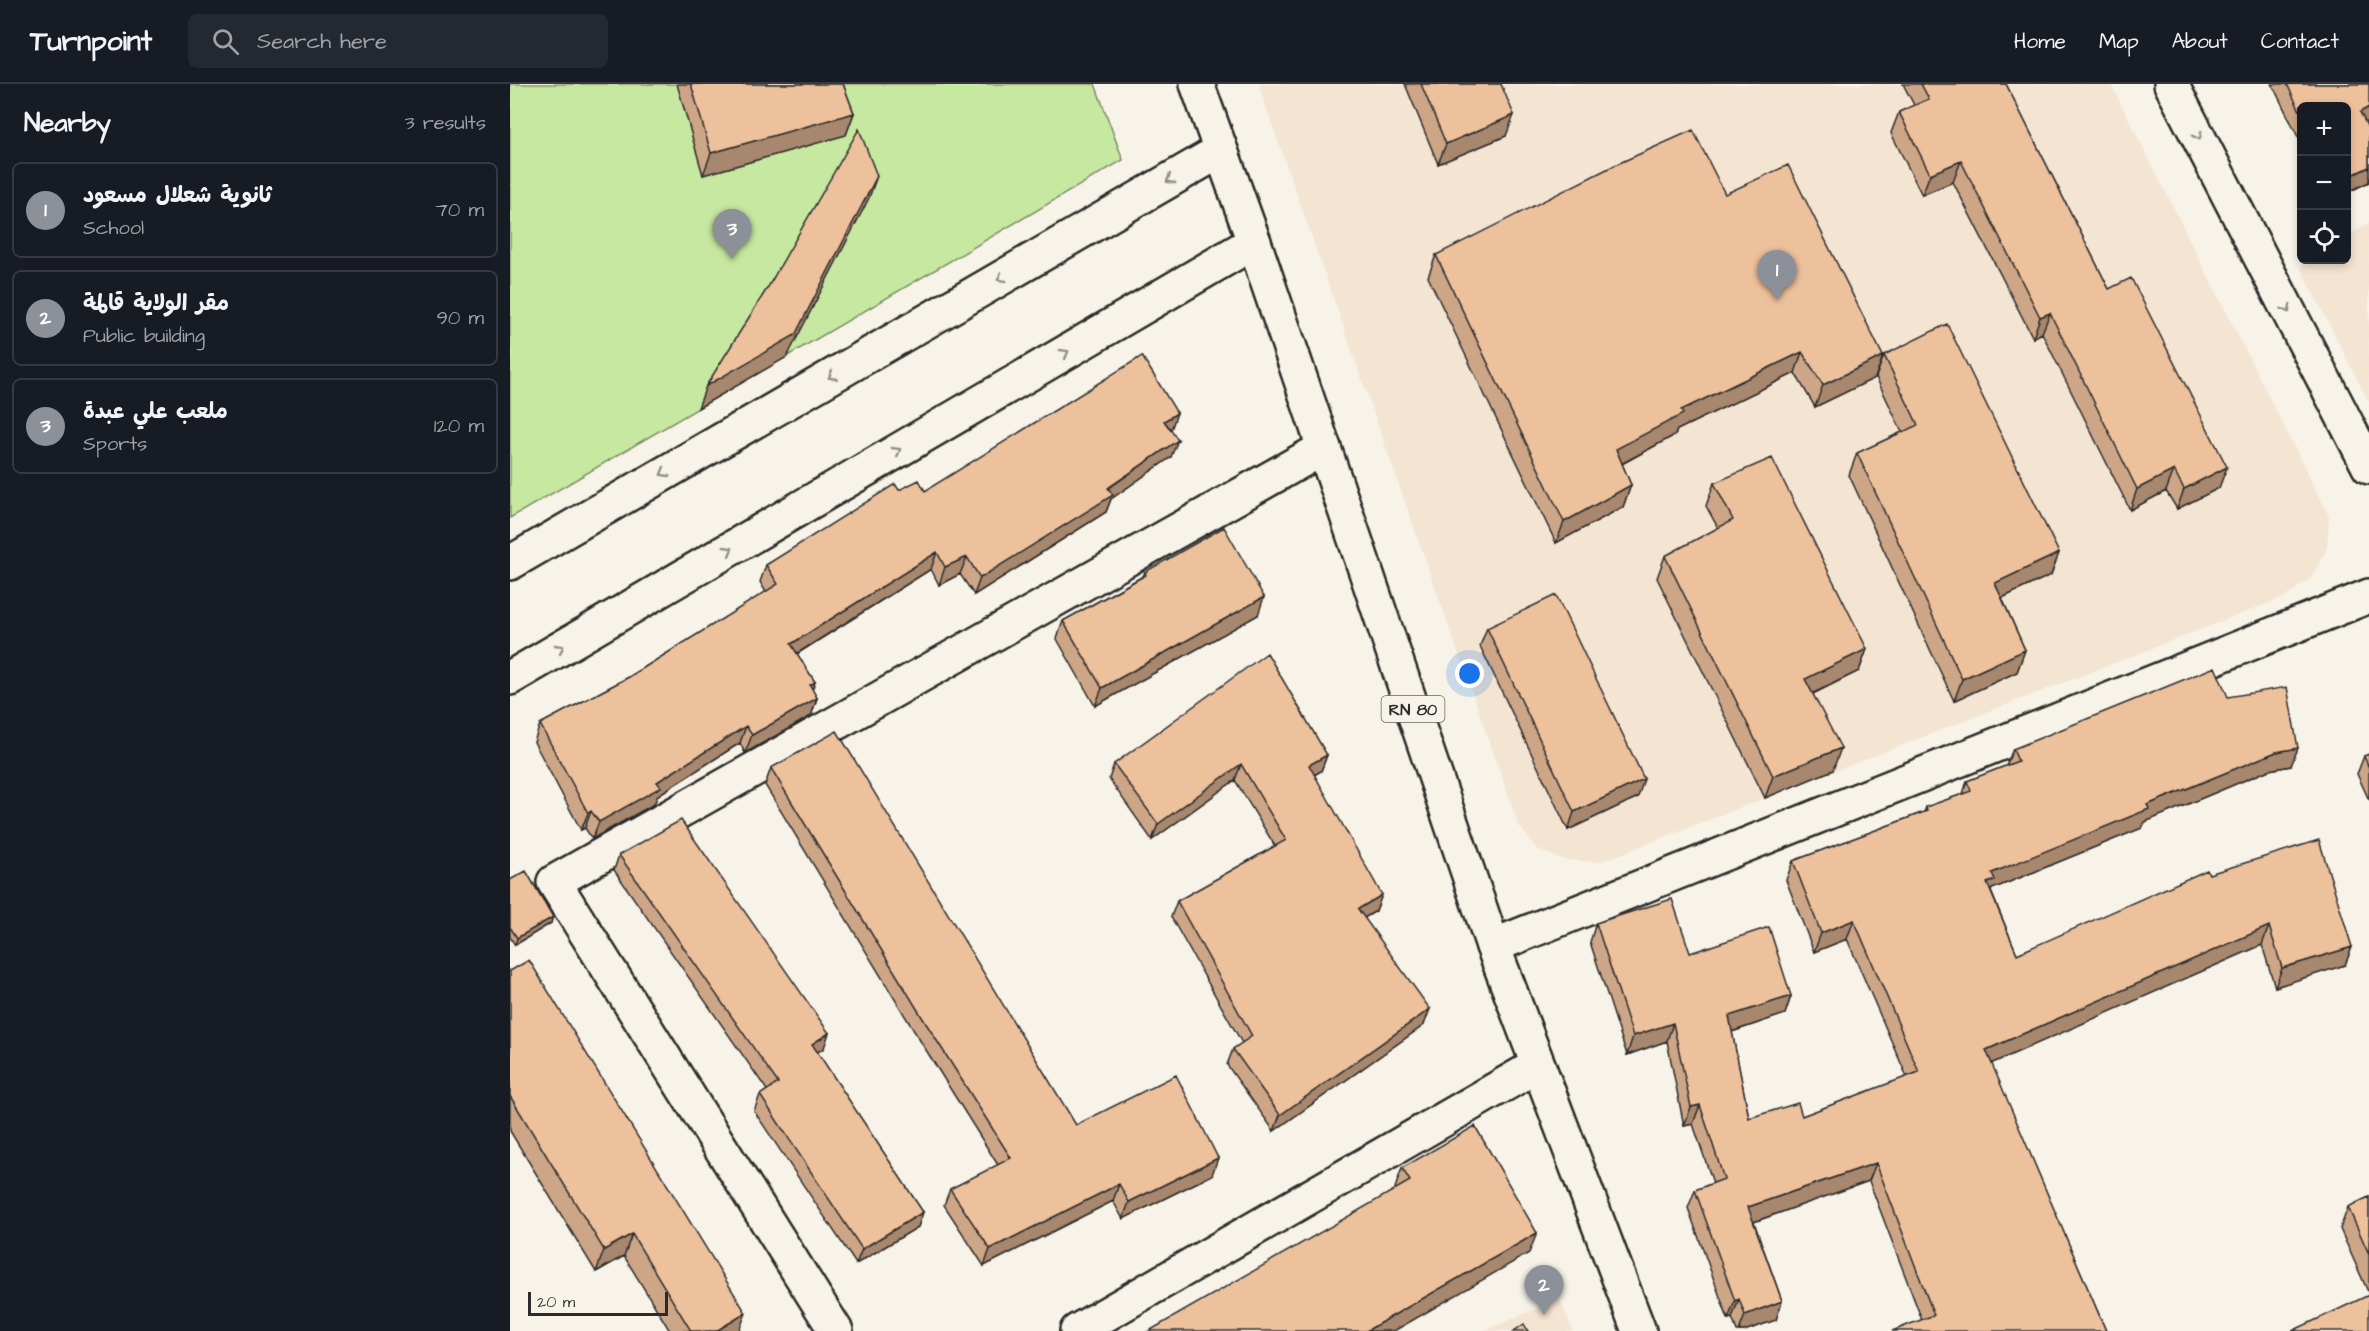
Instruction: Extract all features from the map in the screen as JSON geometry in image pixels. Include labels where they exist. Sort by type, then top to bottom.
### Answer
[{"type":"street","name":"RN 80","points":[[1197,84],[1254,242],[1493,946],[1639,1331]]},
{"type":"street","points":[[2171,84],[2369,467]]},
{"type":"street","points":[[510,563],[1220,151]]},
{"type":"street","points":[[510,678],[1254,242]]},
{"type":"street","points":[[836,1331],[554,882],[1324,448]]},
{"type":"street","points":[[1493,946],[2369,596]]},
{"type":"street","points":[[1077,1331],[1538,1065]]},
{"type":"shaded area","points":[[1258,84],[2111,84],[2329,516],[2327,548],[2312,577],[2287,596],[1600,862],[1564,860],[1537,849],[1519,826]]},
{"type":"shaded area","points":[[2369,222],[2369,402],[2300,267],[2305,264],[2351,264],[2351,234]]},
{"type":"shaded area","points":[[1560,1299],[1573,1331],[1483,1331]]},
{"type":"green space","points":[[510,84],[1095,84],[1123,160],[510,518]]},
{"type":"building","points":[[691,84],[843,84],[854,113],[711,153]]},
{"type":"building","points":[[1421,84],[1501,84],[1514,115],[1446,144]]},
{"type":"building","points":[[1921,84],[2006,84],[2109,289],[2131,278],[2227,467],[2184,489],[2174,470],[2137,489],[2050,313],[2040,317],[1961,161],[1930,174],[1899,112],[1929,99]]},
{"type":"building","points":[[2287,84],[2369,84],[2369,107],[2360,112],[2369,130],[2369,167],[2351,176],[2351,102],[2297,102],[2297,105]]},
{"type":"building","points":[[859,129],[877,176],[795,335],[706,386],[768,287]]},
{"type":"building","points":[[1693,130],[1725,194],[1788,165],[1883,356],[1823,385],[1802,352],[1681,410],[1683,414],[1616,449],[1631,485],[1564,522],[1436,255],[1615,165]]},
{"type":"building","points":[[1947,324],[2059,553],[1995,583],[2025,650],[1962,679],[1857,453],[1918,425],[1884,355]]},
{"type":"building","points":[[1142,356],[1177,413],[1164,421],[1178,440],[1108,488],[1113,495],[980,578],[967,557],[945,567],[937,552],[791,644],[815,682],[810,685],[817,698],[752,735],[746,726],[657,782],[661,787],[599,822],[591,811],[588,813],[540,724],[629,677],[778,584],[766,565],[895,484],[899,490],[919,480],[925,491]]},
{"type":"building","points":[[1772,458],[1867,649],[1805,679],[1841,748],[1773,776],[1665,556],[1733,520],[1714,483]]},
{"type":"building","points":[[1224,527],[1264,597],[1102,688],[1063,621],[1146,575],[1145,572]]},
{"type":"building","points":[[1556,595],[1644,779],[1574,812],[1487,628]]},
{"type":"building","points":[[1267,653],[1327,755],[1309,765],[1382,895],[1358,909],[1430,1009],[1280,1115],[1233,1049],[1252,1036],[1177,901],[1286,840],[1241,764],[1158,824],[1114,764]]},
{"type":"building","points":[[2215,667],[2228,697],[2287,687],[2298,748],[2276,752],[2147,805],[2149,809],[1992,873],[1995,880],[1987,883],[2017,954],[2207,870],[2209,874],[2319,840],[2352,947],[2282,968],[2269,926],[1986,1050],[2106,1331],[1892,1331],[1934,1315],[1876,1163],[1748,1207],[1782,1301],[1745,1315],[1739,1299],[1735,1301],[1695,1190],[1724,1179],[1700,1105],[1691,1107],[1673,1023],[1633,1036],[1596,923],[1672,899],[1690,953],[1769,927],[1791,996],[1729,1016],[1749,1118],[1798,1103],[1802,1116],[1919,1072],[1854,920],[1821,933],[1793,861],[1927,811],[1926,807],[1971,791],[1967,781],[2018,761],[2013,749]]},
{"type":"building","points":[[837,731],[1076,1125],[1176,1075],[1218,1158],[1129,1202],[1119,1184],[990,1249],[950,1189],[1011,1158],[922,1017],[771,768]]},
{"type":"building","points":[[2369,754],[2369,768],[2364,756]]},
{"type":"building","points":[[681,820],[829,1033],[812,1044],[923,1212],[862,1249],[760,1095],[778,1083],[619,855]]},
{"type":"building","points":[[526,871],[553,917],[517,938],[510,927],[510,880]]},
{"type":"building","points":[[529,960],[746,1313],[716,1331],[691,1331],[632,1234],[604,1250],[510,1096],[510,971]]},
{"type":"building","points":[[1475,1126],[1537,1233],[1366,1331],[1149,1331],[1410,1181],[1402,1168]]},
{"type":"building","points":[[2369,1197],[2369,1254],[2348,1207]]},
{"type":"building","points":[[2369,1295],[2369,1331],[2292,1331]]},
{"type":"building","points":[[1524,1324],[1528,1331],[1514,1331]]},
{"type":"place","name":"ملعب علي عبدة","points":[[732,259]]},
{"type":"place","name":"ثانوية شعلال مسعود","points":[[1777,300]]},
{"type":"place","name":"مقر الولاية قالمة","points":[[1544,1315]]}]
